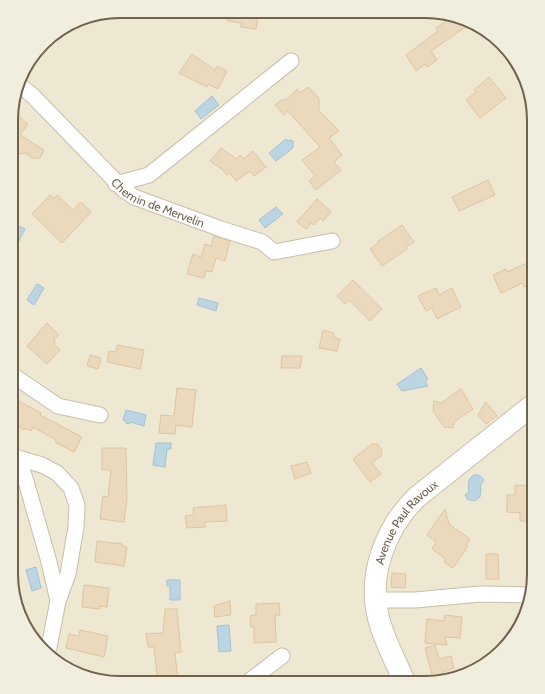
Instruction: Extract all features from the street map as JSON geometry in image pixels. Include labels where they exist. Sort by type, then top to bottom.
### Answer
[{"type":"street","points":[[116,184],[149,176],[291,61]]},
{"type":"street","name":"Chemin de Mervelin","points":[[23,88],[32,95],[116,184],[134,197],[221,229],[262,242],[274,252],[332,241]]},
{"type":"street","points":[[18,379],[58,406],[100,416]]},
{"type":"street","name":"Avenue Paul Ravoux","points":[[402,676],[379,621],[376,600],[379,562],[388,536],[403,512],[417,497],[527,410]]},
{"type":"street","points":[[18,457],[42,465],[57,473],[71,488],[77,505],[76,527],[68,574],[58,600],[49,647]]},
{"type":"street","points":[[18,463],[26,478],[58,600]]},
{"type":"street","points":[[376,600],[415,600],[480,594],[525,595]]},
{"type":"street","points":[[256,676],[282,656]]},
{"type":"shaded area","points":[[107,19],[438,19],[458,23],[482,35],[502,53],[510,63],[524,93],[527,120],[527,581],[522,607],[510,631],[497,646],[476,662],[452,673],[432,676],[113,676],[87,671],[63,659],[48,646],[32,625],[21,601],[18,574],[19,107],[23,87],[35,63],[53,43],[69,32],[87,23]]},
{"type":"water","points":[[212,96],[219,105],[201,119],[195,111]]},
{"type":"water","points":[[286,139],[288,141],[293,141],[293,148],[276,161],[269,153]]},
{"type":"water","points":[[276,207],[283,214],[265,228],[259,220]]},
{"type":"water","points":[[18,226],[25,229],[18,243]]},
{"type":"water","points":[[37,284],[44,288],[34,305],[27,300]]},
{"type":"water","points":[[199,298],[218,303],[216,311],[197,305]]},
{"type":"water","points":[[421,368],[428,379],[425,382],[428,386],[402,391],[397,384]]},
{"type":"water","points":[[126,410],[146,415],[144,426],[130,422],[129,424],[126,423],[126,421],[123,420]]},
{"type":"water","points":[[156,443],[171,443],[171,449],[167,449],[165,467],[153,465]]},
{"type":"water","points":[[474,475],[479,475],[484,480],[480,486],[480,497],[474,501],[467,499],[465,495],[469,492],[469,480]]},
{"type":"water","points":[[36,567],[41,588],[32,591],[26,570]]},
{"type":"water","points":[[167,580],[180,580],[180,600],[170,600],[170,586],[167,586]]},
{"type":"water","points":[[229,625],[231,651],[219,652],[217,626]]},
{"type":"building","points":[[228,18],[258,18],[256,29],[241,27],[241,23],[228,21]]},
{"type":"building","points":[[447,20],[466,26],[431,51],[437,60],[427,67],[425,64],[416,71],[406,55],[438,31],[436,28]]},
{"type":"building","points":[[192,54],[215,70],[217,66],[227,71],[218,89],[208,84],[207,87],[179,73]]},
{"type":"building","points":[[489,77],[506,98],[480,118],[466,100],[476,92],[474,90]]},
{"type":"building","points":[[308,87],[319,98],[319,111],[339,131],[329,138],[342,155],[334,162],[341,170],[316,190],[309,181],[315,176],[302,160],[320,147],[288,111],[284,115],[275,105],[281,100],[286,100],[297,89],[300,93]]},
{"type":"building","points":[[18,117],[28,124],[20,135],[44,150],[40,158],[32,158],[25,153],[18,155]]},
{"type":"building","points":[[221,148],[236,159],[240,155],[243,159],[253,151],[266,167],[254,176],[250,171],[236,181],[230,173],[227,175],[223,170],[210,161]]},
{"type":"building","points":[[488,180],[495,195],[459,211],[452,197]]},
{"type":"building","points":[[50,195],[54,198],[57,195],[73,210],[81,202],[91,212],[62,243],[32,214]]},
{"type":"building","points":[[317,199],[331,212],[323,221],[320,218],[314,225],[311,223],[306,229],[297,222]]},
{"type":"building","points":[[402,225],[414,242],[406,247],[407,249],[382,266],[370,249],[378,243],[377,242]]},
{"type":"building","points":[[214,236],[230,241],[225,261],[216,258],[212,272],[206,271],[204,278],[187,274],[193,254],[201,257],[205,244],[211,246]]},
{"type":"building","points":[[527,263],[527,286],[524,287],[523,283],[501,293],[493,275],[506,269],[507,272]]},
{"type":"building","points":[[353,280],[382,309],[370,321],[349,300],[345,304],[337,296]]},
{"type":"building","points":[[436,288],[439,295],[452,288],[461,307],[437,319],[432,308],[426,311],[418,296]]},
{"type":"building","points":[[47,323],[59,335],[54,340],[54,344],[60,350],[47,364],[27,346]]},
{"type":"building","points":[[323,330],[334,333],[333,337],[340,339],[337,351],[319,348]]},
{"type":"building","points":[[117,345],[144,350],[140,369],[107,362],[109,351],[116,352]]},
{"type":"building","points":[[90,355],[101,358],[98,369],[87,366]]},
{"type":"building","points":[[282,356],[302,356],[300,368],[281,368]]},
{"type":"building","points":[[177,388],[196,390],[192,427],[176,425],[175,434],[159,433],[161,415],[174,416]]},
{"type":"building","points":[[461,389],[473,409],[454,422],[453,428],[444,427],[433,411],[434,401],[441,403]]},
{"type":"building","points":[[18,401],[41,413],[40,415],[82,437],[74,452],[55,442],[56,440],[33,427],[31,431],[25,428],[24,430],[18,427]]},
{"type":"building","points":[[486,402],[497,416],[486,424],[478,415]]},
{"type":"building","points":[[372,444],[377,444],[382,450],[381,456],[372,463],[381,474],[370,482],[353,459]]},
{"type":"building","points":[[102,448],[126,448],[127,499],[124,522],[100,519],[103,496],[108,497],[111,470],[102,470]]},
{"type":"building","points":[[307,462],[311,473],[295,479],[291,466]]},
{"type":"building","points":[[515,485],[527,486],[527,521],[520,521],[520,513],[507,512],[507,495],[515,495]]},
{"type":"building","points":[[226,505],[227,521],[205,522],[205,527],[187,528],[185,516],[194,515],[193,508]]},
{"type":"building","points":[[445,509],[449,524],[470,539],[466,545],[468,546],[453,568],[444,562],[446,559],[432,549],[436,542],[427,535]]},
{"type":"building","points":[[97,541],[122,544],[122,546],[127,547],[124,566],[95,562]]},
{"type":"building","points":[[486,554],[498,554],[499,579],[486,579]]},
{"type":"building","points":[[392,573],[406,574],[405,588],[391,587]]},
{"type":"building","points":[[84,585],[109,588],[107,607],[100,606],[100,609],[82,607]]},
{"type":"building","points":[[230,601],[231,615],[215,617],[214,606]]},
{"type":"building","points":[[279,603],[280,615],[275,615],[276,642],[254,643],[254,627],[251,627],[250,616],[256,615],[256,604]]},
{"type":"building","points":[[165,609],[177,609],[181,652],[175,653],[177,676],[157,676],[154,647],[148,647],[146,634],[163,633]]},
{"type":"building","points":[[445,615],[462,617],[460,638],[445,637],[447,645],[425,643],[427,619],[444,621]]},
{"type":"building","points":[[80,630],[108,636],[104,657],[66,648],[69,634],[79,636]]},
{"type":"building","points":[[435,645],[439,659],[451,656],[454,668],[443,672],[444,674],[432,676],[425,648]]}]
